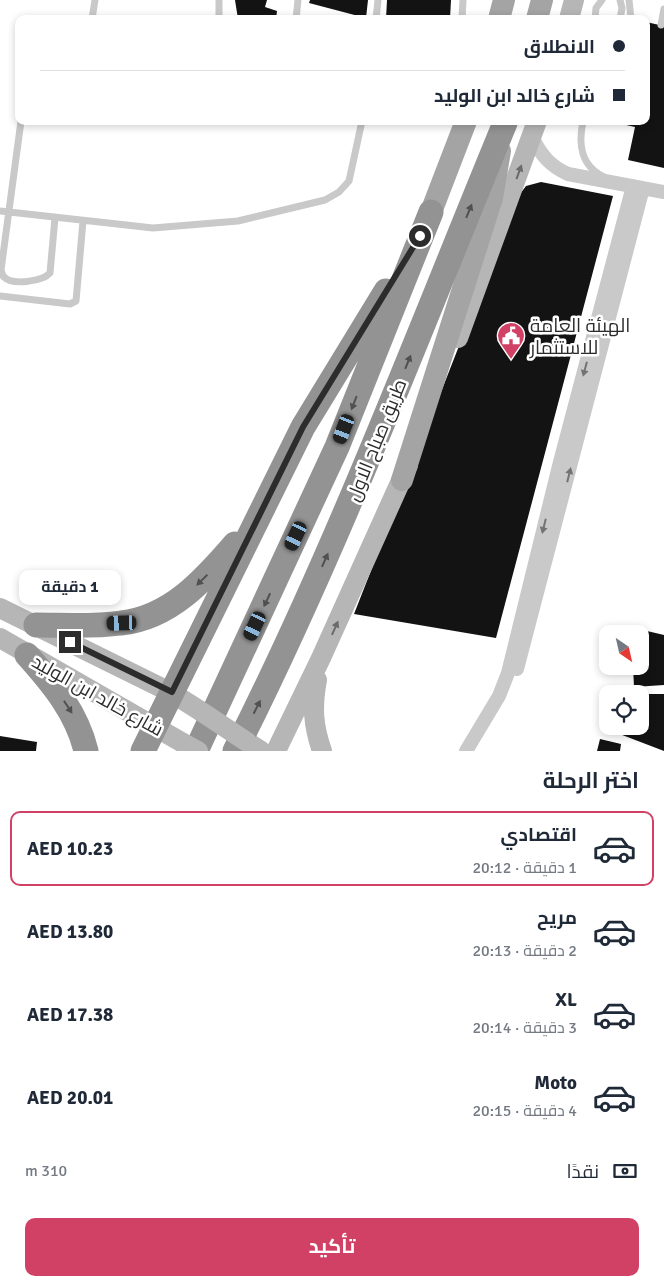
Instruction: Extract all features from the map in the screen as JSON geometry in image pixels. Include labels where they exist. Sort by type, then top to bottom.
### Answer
[{"type":"highway","name":"طريق صباح الاول","points":[[248,748],[267,688],[358,485],[504,125]]},
{"type":"highway","name":"طريق صباح الاول","points":[[192,748],[337,447],[431,212]]},
{"type":"highway","points":[[143,751],[303,427],[420,236]]},
{"type":"highway","points":[[36,626],[122,623],[158,613],[182,598],[204,579],[258,518]]},
{"type":"highway","points":[[27,655],[54,686],[72,714],[86,751]]},
{"type":"main road","points":[[500,15],[504,0]]},
{"type":"main road","points":[[538,15],[542,0]]},
{"type":"main road","points":[[570,15],[574,0]]},
{"type":"main road","points":[[431,212],[464,125]]},
{"type":"main road","points":[[402,480],[492,198],[504,125]]},
{"type":"main road","name":"طريق صباح الاول","points":[[276,751],[321,658],[402,480],[457,340],[535,129]]},
{"type":"main road","name":"شارع خالد ابن الوليد","points":[[0,608],[172,692],[202,712],[248,748]]},
{"type":"main road","name":"شارع خالد ابن الوليد","points":[[0,638],[192,748]]},
{"type":"main road","points":[[321,658],[314,697],[314,728],[322,751]]},
{"type":"street","points":[[535,129],[543,156],[559,170],[664,192]]},
{"type":"street","points":[[466,751],[499,696],[508,673],[560,462],[632,186]]},
{"type":"street","points":[[475,751],[502,706],[523,652],[632,186]]},
{"type":"lane","points":[[93,15],[95,0]]},
{"type":"lane","points":[[219,0],[219,15]]},
{"type":"lane","points":[[296,15],[298,0]]},
{"type":"lane","points":[[376,15],[378,0]]},
{"type":"lane","points":[[462,15],[463,0]]},
{"type":"lane","points":[[595,15],[596,8],[602,0]]},
{"type":"lane","points":[[620,0],[622,8],[621,15]]},
{"type":"lane","points":[[629,0],[631,15]]},
{"type":"lane","points":[[661,25],[664,9]]},
{"type":"lane","points":[[20,125],[1,270],[5,278],[12,281],[39,281],[50,273],[55,218]]},
{"type":"lane","points":[[0,211],[153,228],[238,221],[325,200],[339,192],[349,181],[361,125]]},
{"type":"lane","points":[[582,125],[580,137],[586,160],[599,175],[632,186]]},
{"type":"lane","points":[[0,296],[70,304],[76,301],[83,221]]},
{"type":"building","points":[[235,0],[267,0],[265,7],[277,11],[276,15],[237,15]]},
{"type":"building","points":[[310,0],[368,0],[366,15],[355,15],[309,3]]},
{"type":"building","points":[[387,0],[451,0],[450,15],[386,15]]},
{"type":"building","points":[[650,23],[664,26],[664,168],[628,160],[635,127],[626,125],[650,125]]},
{"type":"building","name":"الهيئة العامة للاستثمار","points":[[541,182],[613,196],[496,638],[354,614],[517,198],[526,186]]},
{"type":"building","points":[[649,631],[664,635],[664,685],[634,685],[633,675],[649,675]]},
{"type":"building","points":[[649,694],[664,694],[664,751],[622,735],[649,735]]},
{"type":"building","points":[[0,736],[37,742],[36,751],[0,751]]},
{"type":"building","points":[[600,739],[621,744],[620,751],[597,751]]},
{"type":"place","name":"الهيئة العامة للاستثمار","points":[[511,360]]},
{"type":"route","points":[[70,642],[172,692],[303,427],[420,236]]}]
